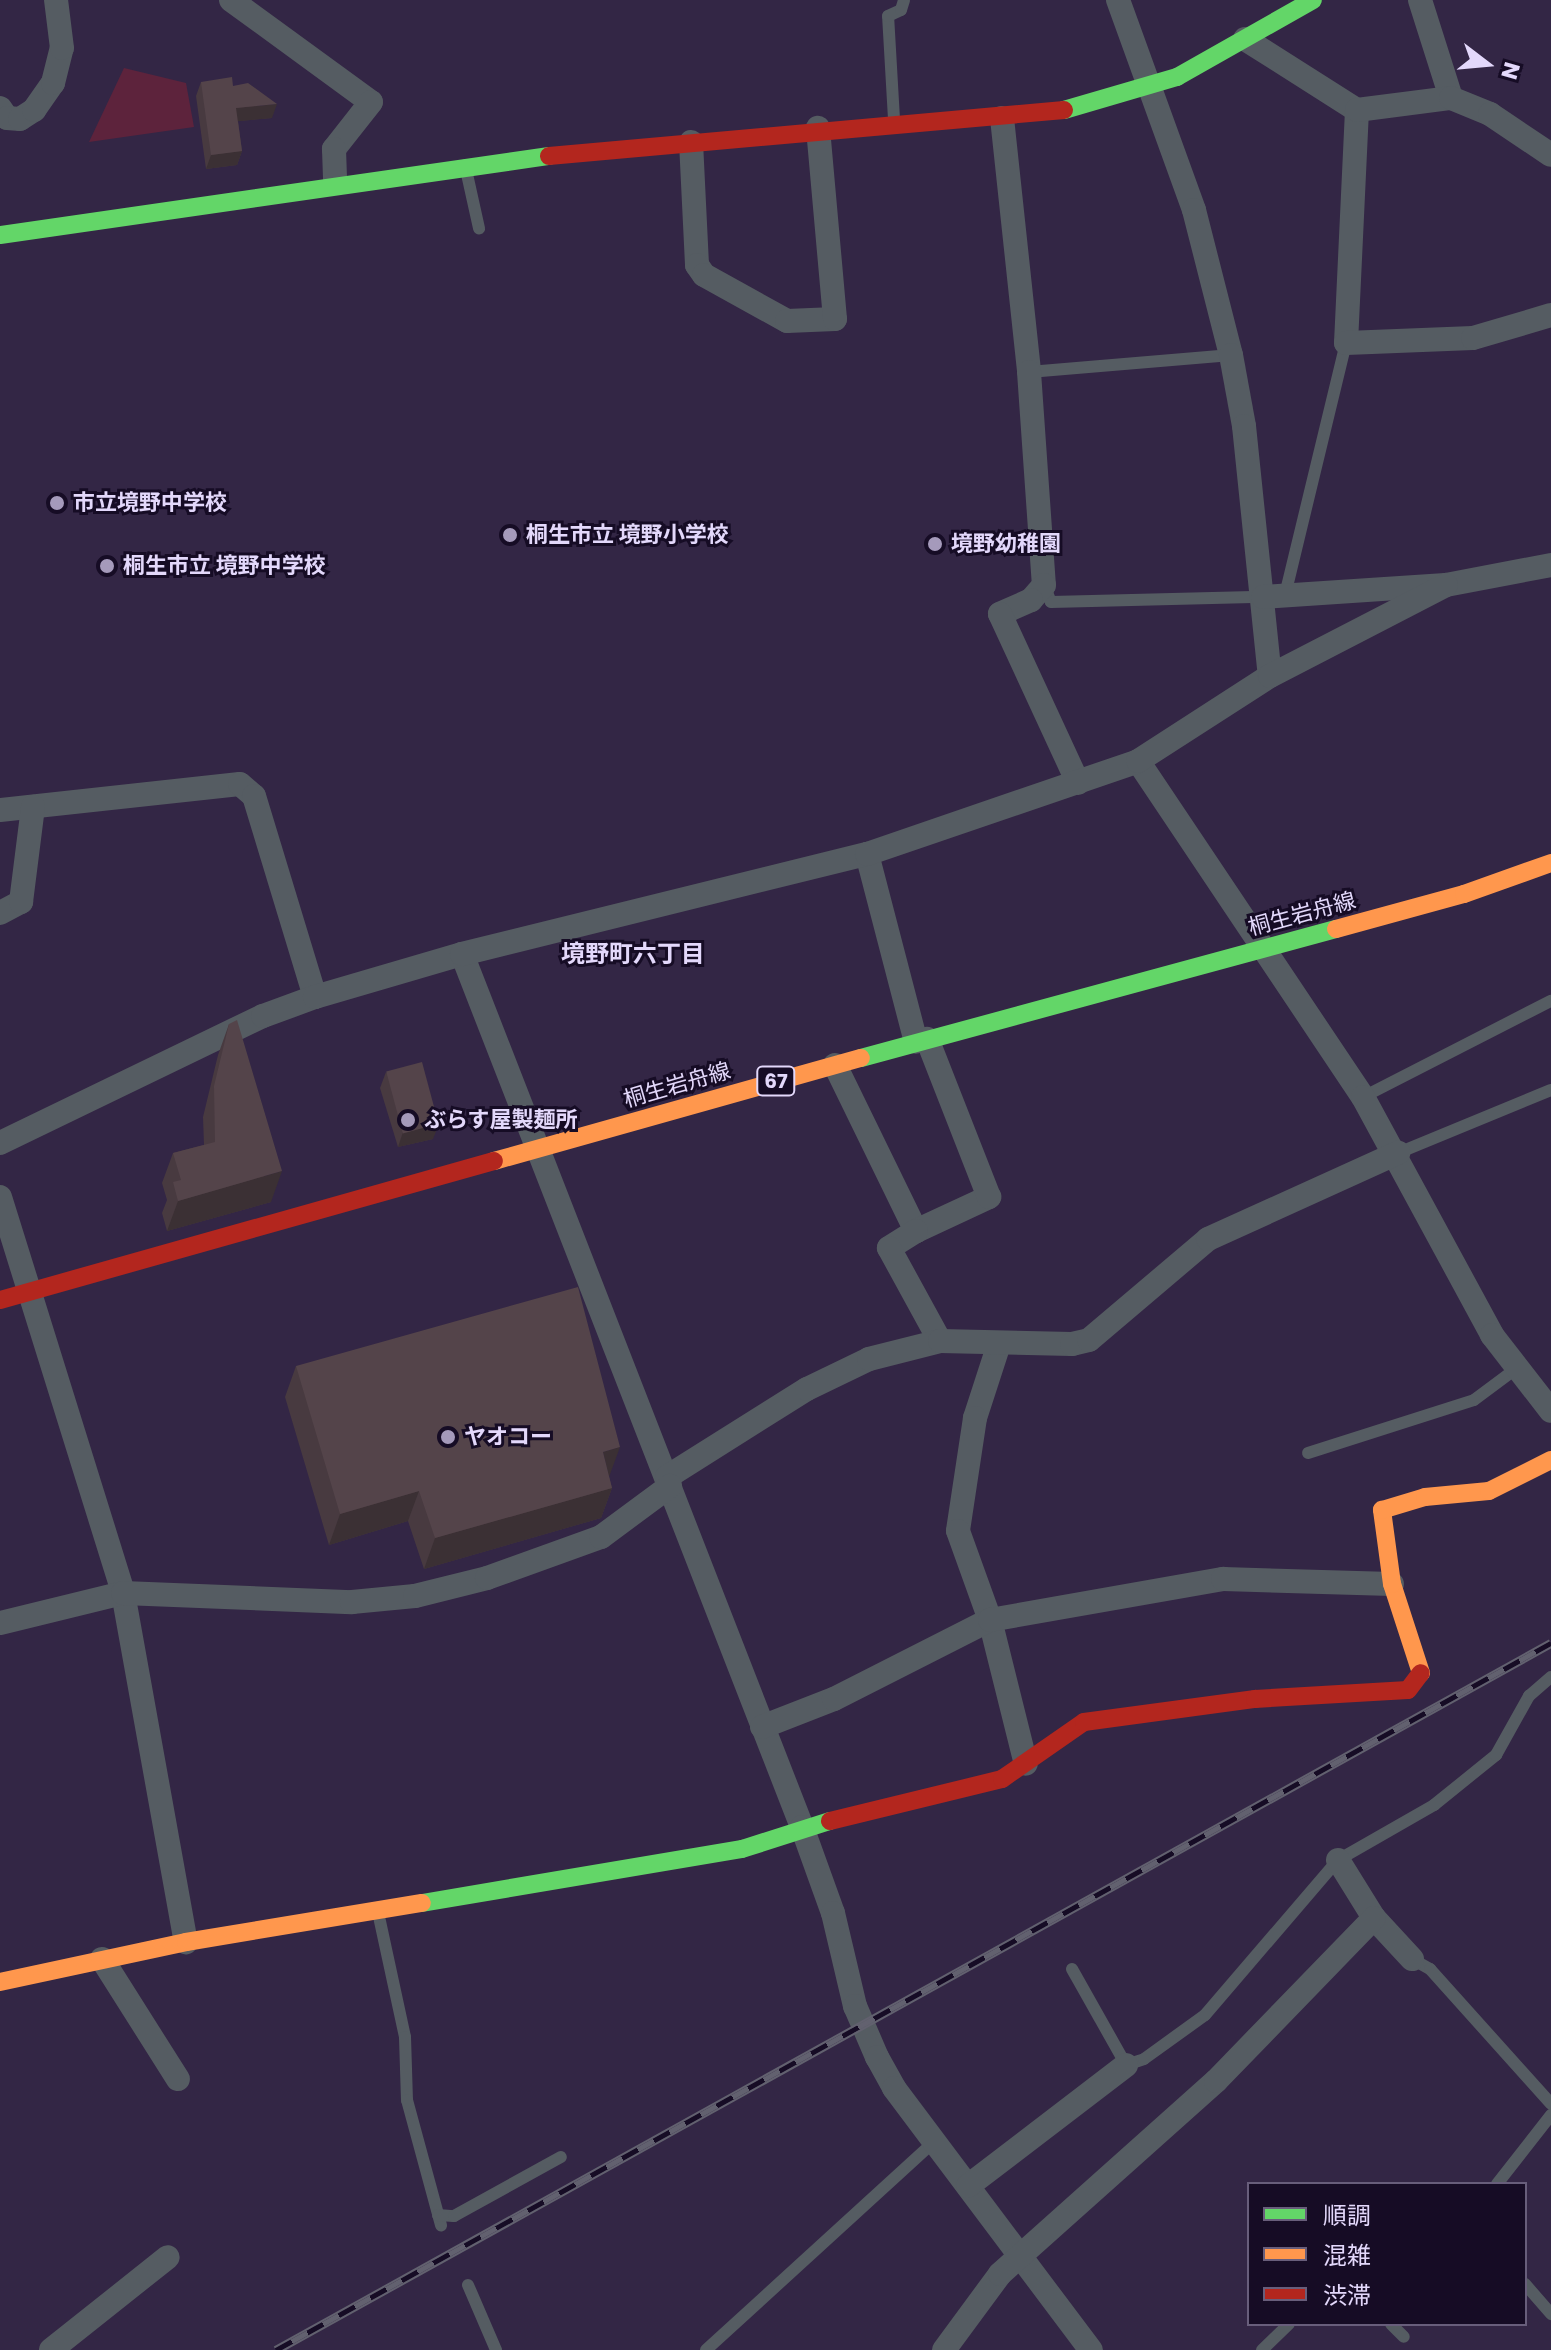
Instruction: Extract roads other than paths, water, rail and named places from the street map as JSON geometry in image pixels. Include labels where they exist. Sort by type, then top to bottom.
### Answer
[{"type":"street","points":[[0,108],[7,118],[20,119],[34,110],[53,83],[62,48],[56,0]]},
{"type":"street","points":[[231,0],[371,102],[334,149],[335,182]]},
{"type":"street","points":[[1118,0],[1194,210],[1231,355],[1274,596],[1270,676]]},
{"type":"street","points":[[0,235],[465,164],[894,121],[1002,118],[1097,104],[1148,87],[1245,39],[1313,0]]},
{"type":"street","points":[[1420,0],[1451,98]]},
{"type":"street","points":[[1245,39],[1357,110],[1451,98],[1490,114],[1551,155]]},
{"type":"street","points":[[1357,110],[1346,343],[1473,338],[1551,315]]},
{"type":"street","points":[[1002,118],[1029,372],[1044,585],[1031,600],[1000,614],[1078,783]]},
{"type":"street","points":[[691,142],[697,265],[704,275],[787,321],[835,319],[818,128]]},
{"type":"street","points":[[1274,596],[1446,585],[1551,565]]},
{"type":"street","points":[[0,1143],[263,1016],[315,997],[462,954],[867,854],[1138,761],[1270,676],[1446,585]]},
{"type":"street","points":[[1138,761],[1268,948],[1363,1097],[1398,1153],[1492,1335],[1551,1411]]},
{"type":"street","points":[[0,810],[240,784],[254,796],[315,997]]},
{"type":"street","points":[[0,913],[21,902],[33,807]]},
{"type":"street","points":[[867,854],[921,1040],[989,1197],[916,1231],[889,1248],[940,1341]]},
{"type":"street","name":"桐生岩舟線","points":[[0,1300],[921,1040],[1464,894],[1551,863]]},
{"type":"street","points":[[462,954],[802,1827],[833,1913],[855,2006],[894,2088],[1091,2350]]},
{"type":"street","points":[[835,1065],[916,1231]]},
{"type":"street","points":[[0,1623],[123,1593],[352,1602],[415,1596],[487,1578],[601,1537],[668,1482],[807,1389],[869,1359],[940,1341],[999,1344],[1089,1340],[1208,1239],[1398,1153]]},
{"type":"street","points":[[0,1197],[123,1593],[186,1942]]},
{"type":"street","points":[[999,1344],[975,1418],[958,1531],[990,1620],[1026,1764]]},
{"type":"street","points":[[0,1982],[186,1942],[742,1849],[802,1827],[971,1789],[1026,1764],[1084,1722],[1154,1710],[1203,1710],[1255,1699],[1408,1690],[1423,1670],[1392,1584],[1382,1510],[1425,1497],[1489,1491],[1551,1460]]},
{"type":"street","points":[[762,1727],[834,1699],[990,1620],[1223,1579],[1392,1584]]},
{"type":"street","points":[[1338,1860],[1374,1918],[1412,1959]]},
{"type":"street","points":[[944,2350],[1019,2255],[1216,2081],[1374,1918]]},
{"type":"street","points":[[102,1959],[178,2079]]},
{"type":"street","points":[[968,2186],[1126,2065]]},
{"type":"street","points":[[51,2350],[168,2257]]},
{"type":"lane","points":[[894,121],[888,16],[901,10],[904,0]]},
{"type":"lane","points":[[465,164],[479,228]]},
{"type":"lane","points":[[1044,585],[1051,602],[1274,596],[1346,343]]},
{"type":"lane","points":[[1029,372],[1231,355]]},
{"type":"lane","points":[[1363,1097],[1551,1001]]},
{"type":"lane","points":[[1398,1153],[1551,1090]]},
{"type":"lane","points":[[1308,1453],[1474,1400],[1517,1368]]},
{"type":"lane","points":[[1072,1969],[1126,2065],[1144,2059],[1205,2015],[1338,1860],[1434,1805],[1496,1755],[1529,1696],[1551,1677]]},
{"type":"lane","points":[[378,1912],[405,2037],[407,2100],[440,2220],[454,2216],[561,2157]]},
{"type":"lane","points":[[1412,1959],[1430,1969],[1551,2104]]},
{"type":"lane","points":[[1499,2182],[1551,2115]]},
{"type":"lane","points":[[706,2350],[934,2142]]},
{"type":"lane","points":[[468,2285],[496,2350]]},
{"type":"lane","points":[[1527,2286],[1551,2314]]},
{"type":"lane","points":[[1262,2350],[1287,2326]]},
{"type":"lane","points":[[1393,2326],[1404,2337]]},
{"type":"railway","points":[[276,2350],[1551,1643]]},
{"type":"place","name":"市立境野中学校","points":[[57,503]]},
{"type":"place","name":"桐生市立 境野小学校","points":[[510,535]]},
{"type":"place","name":"境野幼稚園","points":[[935,544]]},
{"type":"place","name":"桐生市立 境野中学校","points":[[107,566]]},
{"type":"place","name":"ぶらす屋製麺所","points":[[408,1120]]},
{"type":"place","name":"ヤオコー","points":[[448,1437]]},
{"type":"district","name":"境野町六丁目","points":[[633,954]]}]
